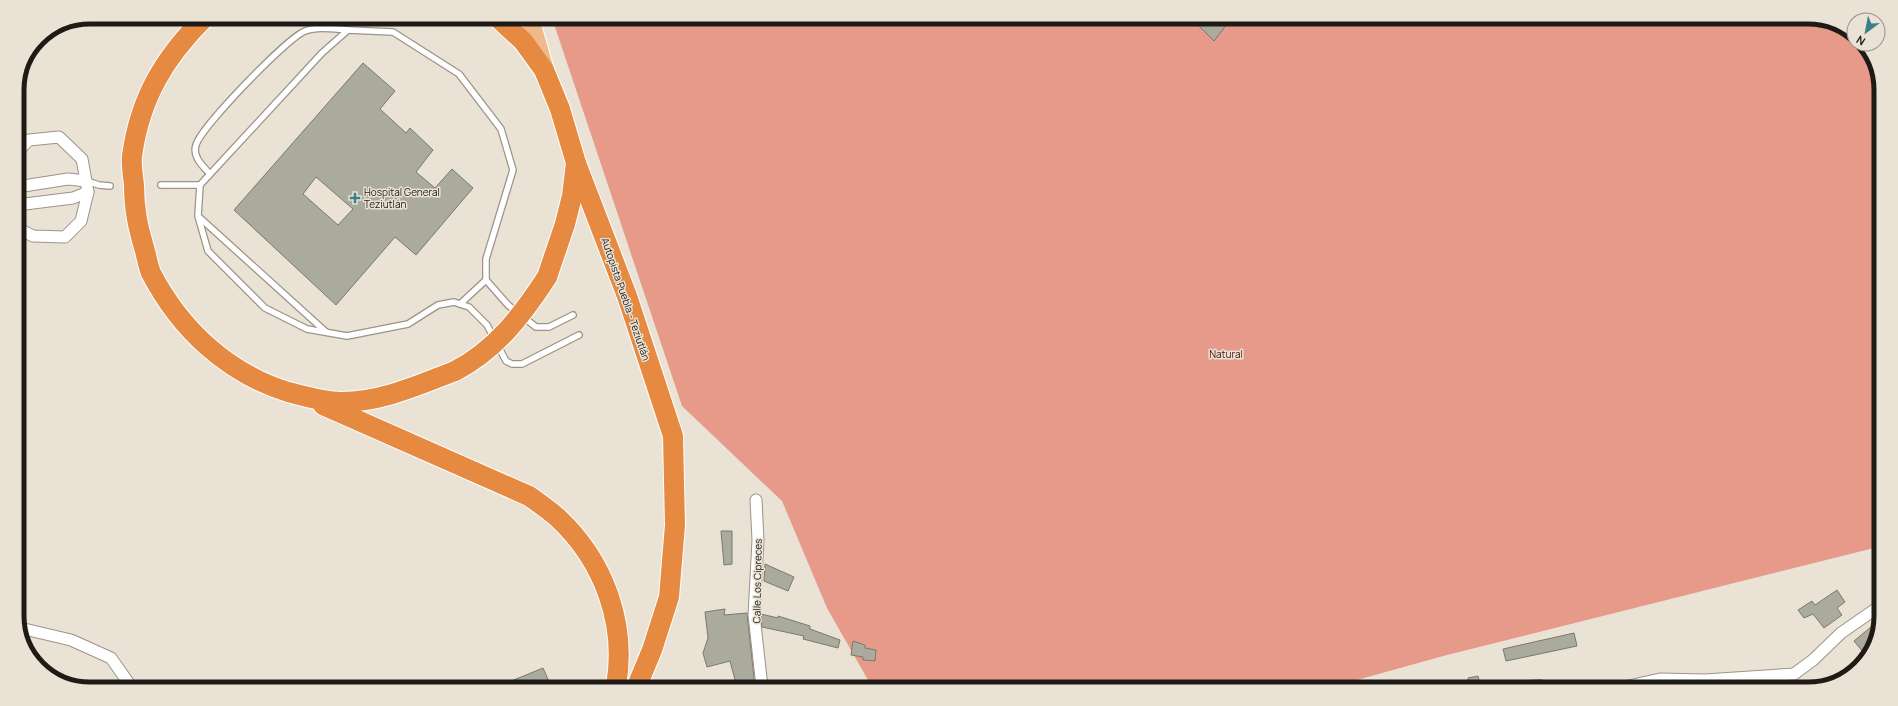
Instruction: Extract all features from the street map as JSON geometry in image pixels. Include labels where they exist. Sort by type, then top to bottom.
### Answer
[{"type":"highway","name":"Autopista Puebla - Teziutlán","points":[[199,24],[174,51],[157,76],[142,108],[132,158],[134,210],[150,271],[184,324],[222,359],[247,376],[302,396],[529,496],[558,519],[581,544],[598,569],[610,596],[620,645],[620,666],[617,682]]},
{"type":"highway","name":"Autopista Puebla - Teziutlán","points":[[505,24],[523,41],[544,70],[560,109],[576,163],[627,296],[673,436],[675,525],[669,597],[652,650],[639,682]]},
{"type":"highway","name":"Autopista Puebla - Teziutlán","points":[[302,396],[340,402],[368,400],[400,392],[455,371],[475,359],[506,333],[526,308],[547,277],[566,224],[572,196],[576,163]]},
{"type":"main road","points":[[532,24],[544,70]]},
{"type":"street","points":[[24,145],[29,140],[59,137],[82,159],[87,186],[81,221],[65,237],[33,236],[24,232]]},
{"type":"street","points":[[24,186],[68,179],[87,186]]},
{"type":"street","points":[[24,204],[73,198],[87,186]]},
{"type":"street","name":"Calle Los Cipreces","points":[[756,500],[758,540],[754,615],[761,682]]},
{"type":"street","points":[[1724,682],[1794,674],[1814,660],[1841,633],[1874,610]]},
{"type":"street","points":[[25,629],[71,640],[111,658],[128,682]]},
{"type":"street","points":[[1650,682],[1660,680],[1683,682]]},
{"type":"lane","points":[[210,174],[196,158],[196,146],[213,118],[273,57],[304,31],[321,28],[393,32],[459,74],[501,129],[513,170],[486,259],[486,280],[508,305],[536,327],[549,326],[573,315]]},
{"type":"lane","points":[[348,30],[322,53],[200,185],[198,216],[208,251],[265,308],[307,329],[347,336],[408,324],[438,304],[454,302],[469,307],[487,325],[506,361],[512,364],[522,364],[579,335]]},
{"type":"lane","points":[[87,186],[99,185]]},
{"type":"lane","points":[[161,185],[200,185]]},
{"type":"lane","points":[[87,186],[110,186]]},
{"type":"lane","points":[[198,216],[326,332]]},
{"type":"lane","points":[[460,304],[486,280]]},
{"type":"green space","name":"Natural","points":[[554,24],[1808,24],[1829,27],[1846,37],[1846,52],[1861,52],[1871,69],[1874,85],[1874,548],[1447,655],[1350,682],[869,682],[827,608],[782,501],[682,406]]},
{"type":"building","points":[[1197,24],[1227,24],[1214,41]]},
{"type":"building","points":[[363,63],[395,91],[380,109],[406,133],[410,128],[433,150],[416,172],[435,188],[452,169],[473,188],[416,255],[395,237],[336,305],[234,210]],"holes":[[[316,177],[353,209],[338,225],[303,194]]]},
{"type":"building","points":[[721,531],[732,531],[732,564],[724,565]]},
{"type":"building","points":[[765,564],[794,577],[788,591],[764,581]]},
{"type":"building","points":[[1837,590],[1845,602],[1837,608],[1842,615],[1824,628],[1813,614],[1804,618],[1798,610],[1812,601],[1815,605]]},
{"type":"building","points":[[725,609],[724,615],[747,613],[754,682],[736,682],[730,661],[707,667],[703,653],[708,638],[705,612]]},
{"type":"building","points":[[761,614],[778,618],[778,616],[810,626],[810,629],[840,640],[838,648],[803,639],[804,636],[762,627]]},
{"type":"building","points":[[1873,625],[1871,637],[1863,652],[1854,641]]},
{"type":"building","points":[[1574,633],[1577,646],[1506,661],[1503,649]]},
{"type":"building","points":[[853,641],[865,645],[865,648],[876,650],[875,661],[863,660],[863,657],[851,655]]},
{"type":"building","points":[[543,668],[549,682],[509,682]]},
{"type":"building","points":[[1478,676],[1480,682],[1468,682],[1468,678]]},
{"type":"place","name":"Hospital General Teziutlán","points":[[355,198]]}]
